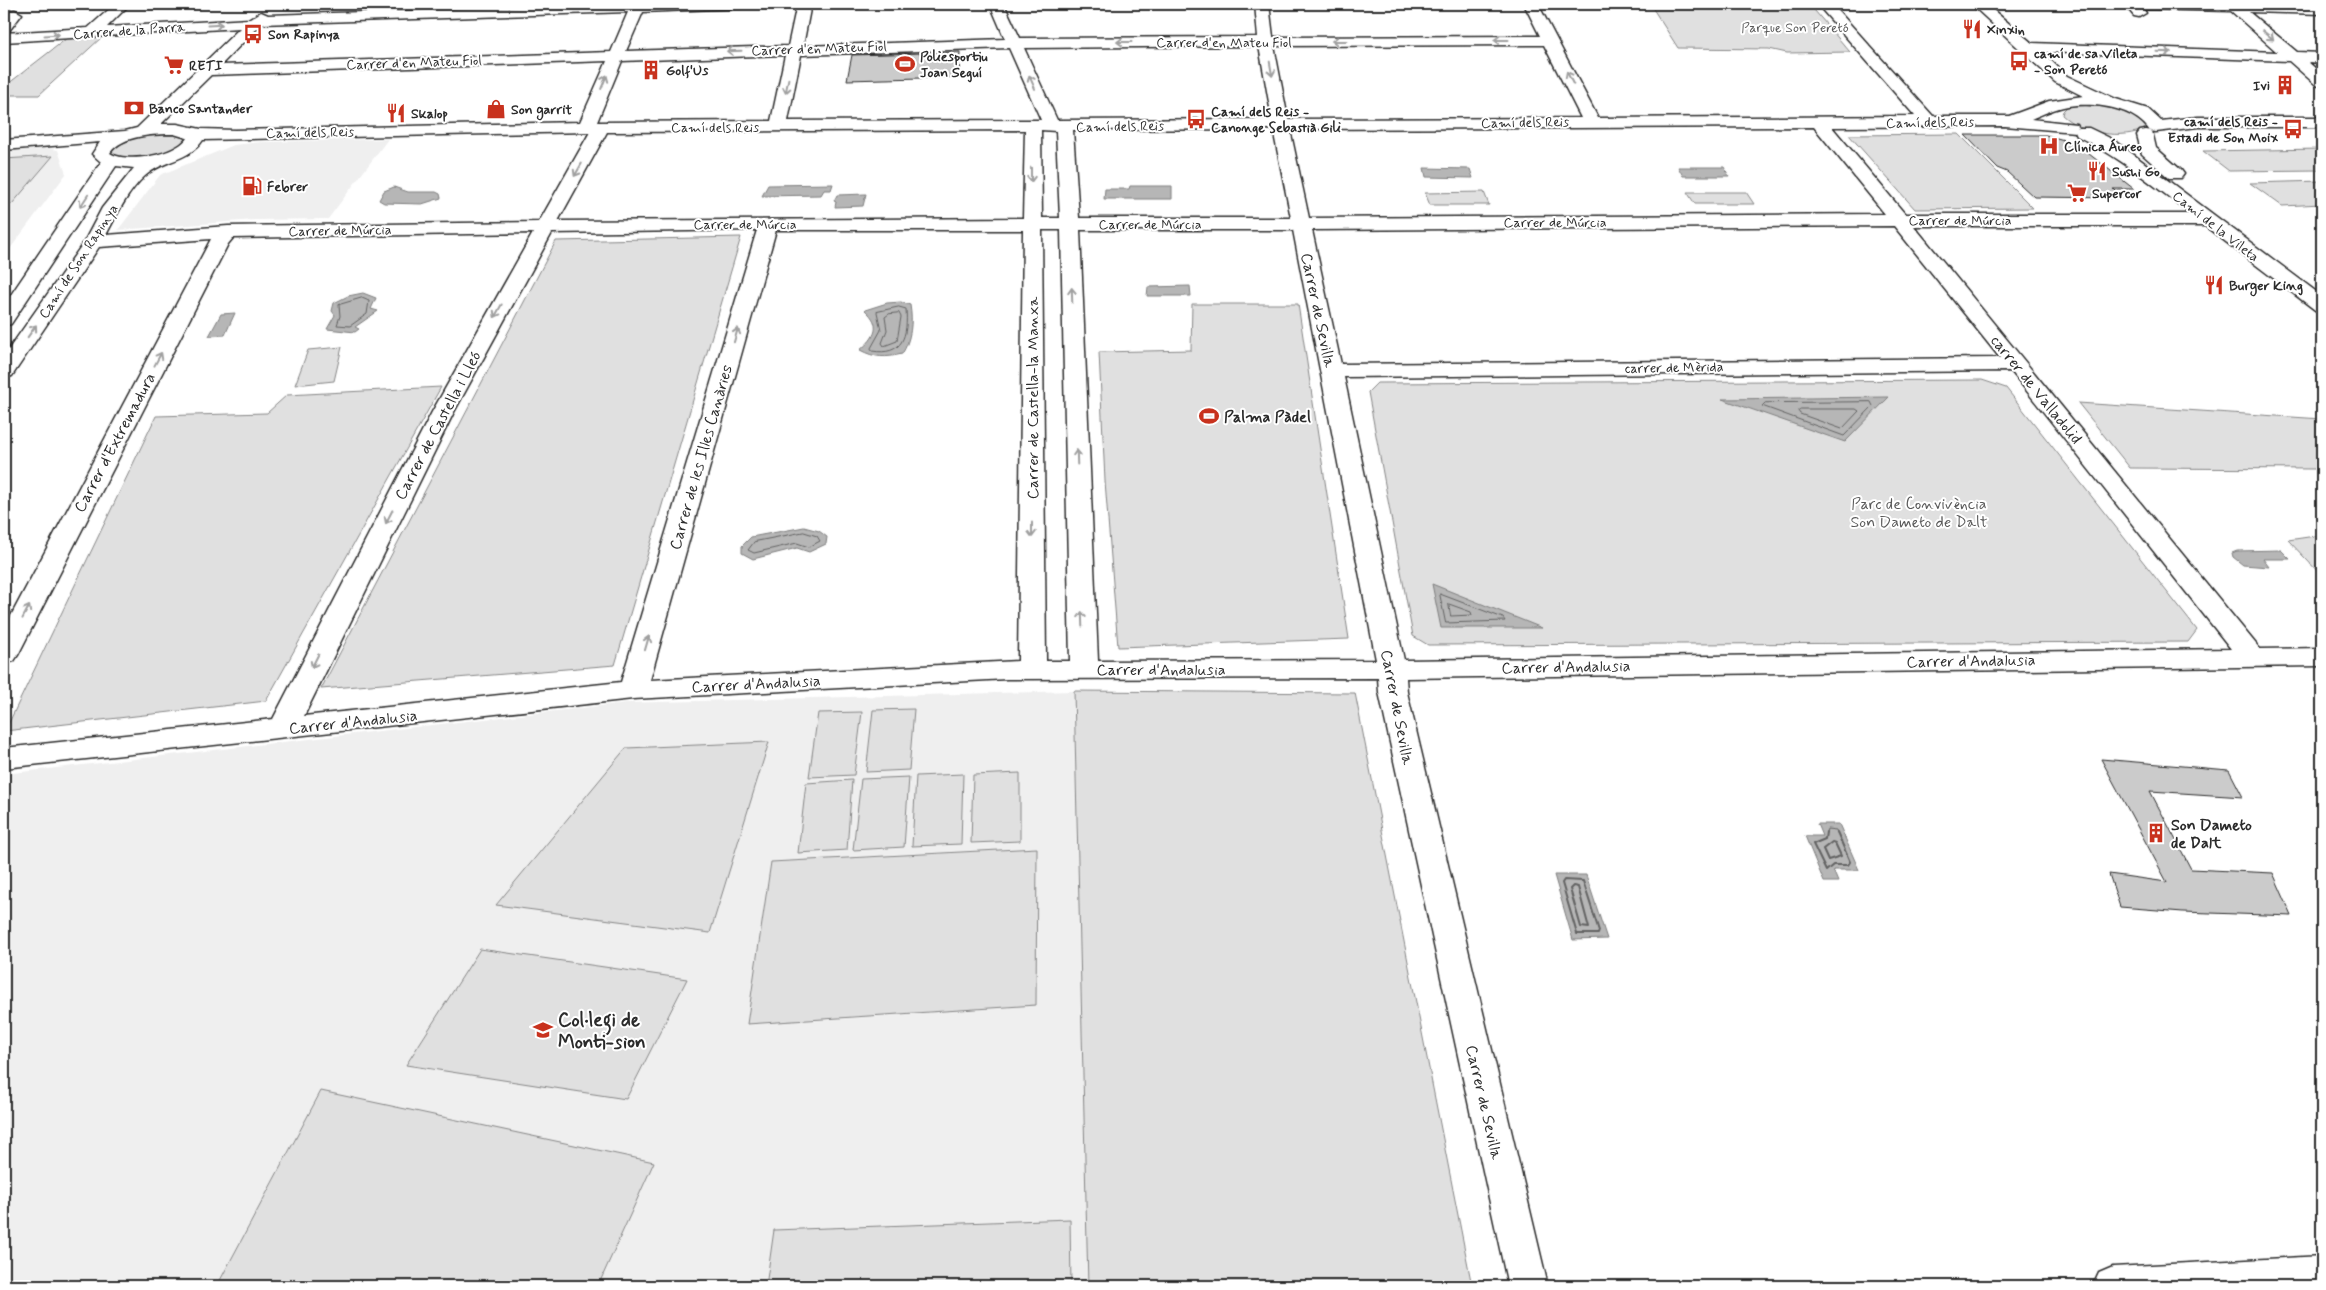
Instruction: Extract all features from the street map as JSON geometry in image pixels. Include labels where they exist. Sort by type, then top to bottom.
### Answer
[{"type":"main road","points":[[93,32],[123,4]]},
{"type":"main road","points":[[107,155],[108,144],[135,133],[161,116],[272,4]]},
{"type":"main road","name":"Carrer de la Parra","points":[[4,38],[256,21],[638,5],[741,4]]},
{"type":"main road","points":[[778,127],[804,4]]},
{"type":"main road","points":[[996,4],[1049,127],[1070,224],[1084,668]]},
{"type":"main road","name":"Carrer de Sevilla","points":[[1262,4],[1266,42],[1281,125],[1392,669],[1393,692],[1526,1281]]},
{"type":"main road","points":[[1531,4],[1592,122]]},
{"type":"main road","points":[[1824,4],[1929,122]]},
{"type":"main road","points":[[1978,4],[2028,47],[2060,80],[2069,101],[2113,104]]},
{"type":"main road","points":[[2139,13],[2131,4],[2233,5],[2322,10]]},
{"type":"main road","name":"Carrer de Castella i Lleó","points":[[283,728],[443,412],[545,227],[594,127],[615,55],[638,5]]},
{"type":"main road","points":[[2233,5],[2322,82]]},
{"type":"main road","points":[[4,14],[15,14],[4,28]]},
{"type":"main road","name":"Carrer d'en Mateu Fiol","points":[[208,70],[1014,43],[1550,40]]},
{"type":"main road","points":[[2028,47],[2322,58]]},
{"type":"main road","points":[[2060,80],[2113,104],[2139,112],[2198,122],[2322,122]]},
{"type":"main road","name":"Camí dels Reis","points":[[2005,121],[2069,101]]},
{"type":"main road","points":[[2052,107],[2049,112],[2052,117],[2076,130]]},
{"type":"main road","points":[[2139,112],[2154,122],[2139,134]]},
{"type":"main road","points":[[161,116],[193,140]]},
{"type":"main road","name":"Camí dels Reis","points":[[159,159],[193,140],[235,134],[594,127],[1049,127],[1592,122],[1820,123],[2005,121],[2076,130],[2139,134]]},
{"type":"main road","points":[[2139,134],[2198,122]]},
{"type":"main road","name":"carrer de Valladolid","points":[[1820,123],[2018,364],[2251,656]]},
{"type":"main road","name":"Carrer de Castella-la Manxa","points":[[1032,669],[1031,224],[1049,127]]},
{"type":"main road","points":[[4,145],[85,139],[176,129]]},
{"type":"main road","name":"Camí de la Vileta","points":[[2076,130],[2108,144],[2138,165],[2207,220],[2322,306]]},
{"type":"main road","name":"Camí de la Vileta","points":[[2139,134],[2148,150],[2162,165],[2322,286]]},
{"type":"main road","points":[[85,139],[107,155],[133,163],[159,159]]},
{"type":"main road","name":"Camí de Son Rapinya","points":[[4,320],[107,155]]},
{"type":"main road","name":"Camí de Son Rapinya","points":[[4,371],[93,242],[109,212],[138,173],[159,159]]},
{"type":"main road","name":"Carrer de Múrcia","points":[[93,242],[228,232],[768,224],[2207,220]]},
{"type":"main road","name":"Carrer de les Illes Canàries","points":[[633,690],[768,224]]},
{"type":"main road","name":"Carrer d'Extremadura","points":[[4,655],[219,242],[228,232]]},
{"type":"main road","name":"carrer de Mèrida","points":[[1331,370],[2018,364]]},
{"type":"main road","name":"Carrer d'Andalusia","points":[[4,758],[633,690],[1032,669],[1392,669],[2322,656]]},
{"type":"main road","points":[[2113,1286],[2322,1275]]},
{"type":"shaded area","name":"Febrer","points":[[388,139],[328,219],[255,220],[118,230],[160,175],[234,145],[261,142]]},
{"type":"shaded area","points":[[45,148],[58,150],[66,174],[4,257],[4,151]]},
{"type":"shaded area","name":"Col·legi de Monti-sion","points":[[1074,691],[1088,1286],[4,1286],[4,774],[625,703]]},
{"type":"green space","name":"Parque Son Peretó","points":[[1650,4],[1809,4],[1850,52],[1787,53],[1769,49],[1678,48]]},
{"type":"green space","points":[[102,37],[39,95],[4,95],[4,87],[66,39]]},
{"type":"green space","points":[[2085,103],[2122,108],[2148,123],[2146,128],[2137,132],[2126,134],[2103,133],[2080,126],[2062,115],[2067,107]]},
{"type":"green space","points":[[171,133],[184,138],[185,141],[181,146],[166,153],[128,160],[111,154],[112,149],[133,139],[147,135]]},
{"type":"green space","points":[[1959,134],[2033,208],[1915,209],[1849,135]]},
{"type":"green space","points":[[2322,149],[2322,170],[2229,171],[2203,151]]},
{"type":"green space","points":[[53,156],[12,204],[4,204],[4,159]]},
{"type":"green space","points":[[2322,181],[2322,204],[2282,206],[2250,183]]},
{"type":"green space","points":[[1484,192],[1489,205],[1430,205],[1425,193]]},
{"type":"green space","points":[[1687,192],[1746,192],[1754,204],[1695,204]]},
{"type":"green space","points":[[741,237],[615,665],[321,689],[556,241]]},
{"type":"green space","points":[[1192,304],[1298,304],[1349,639],[1118,647],[1105,481],[1099,352],[1191,350]]},
{"type":"green space","points":[[342,347],[334,381],[295,385],[308,350]]},
{"type":"green space","name":"Parc de Convivència Son Dameto de Dalt","points":[[1982,380],[2006,388],[2197,630],[2188,642],[1428,645],[1413,636],[1368,392],[1377,383]]},
{"type":"green space","points":[[441,387],[266,701],[5,731],[156,416],[267,413],[287,395]]},
{"type":"green space","points":[[2078,403],[2322,419],[2322,474],[2317,469],[2130,468]]},
{"type":"green space","points":[[2322,535],[2322,576],[2288,540]]},
{"type":"green space","points":[[1074,691],[1355,693],[1471,1281],[1422,1286],[1088,1286]]},
{"type":"green space","points":[[914,709],[909,770],[866,772],[873,710]]},
{"type":"green space","points":[[862,712],[854,775],[809,777],[818,713]]},
{"type":"green space","points":[[769,742],[710,933],[496,905],[626,748]]},
{"type":"green space","points":[[1020,773],[1020,841],[971,843],[973,775]]},
{"type":"green space","points":[[963,774],[961,844],[912,846],[916,776]]},
{"type":"green space","points":[[909,777],[904,847],[853,850],[861,779]]},
{"type":"green space","points":[[852,780],[847,850],[798,853],[806,783]]},
{"type":"green space","points":[[1037,848],[1036,1005],[747,1024],[771,862]]},
{"type":"green space","points":[[480,949],[687,979],[626,1099],[406,1065]]},
{"type":"green space","points":[[321,1091],[654,1162],[598,1286],[217,1286]]},
{"type":"green space","points":[[1070,1219],[1071,1286],[766,1286],[774,1230]]},
{"type":"water","points":[[1678,167],[1724,167],[1729,176],[1683,176]]},
{"type":"water","points":[[1424,168],[1470,169],[1473,178],[1426,177]]},
{"type":"water","points":[[833,184],[831,190],[824,190],[821,195],[762,196],[768,185]]},
{"type":"water","points":[[1130,186],[1172,186],[1172,199],[1104,199],[1105,189],[1129,189]]},
{"type":"water","points":[[394,187],[408,192],[436,192],[440,194],[441,198],[422,204],[384,203],[379,200],[384,191]]},
{"type":"water","points":[[866,194],[863,206],[835,207],[836,202],[834,201],[837,195]]},
{"type":"water","points":[[1190,286],[1191,296],[1147,296],[1148,287]]},
{"type":"water","points":[[363,293],[376,298],[371,309],[378,311],[355,327],[359,329],[355,332],[327,329],[335,315],[332,311],[334,303],[348,296]]},
{"type":"water","points":[[901,302],[910,305],[911,318],[909,337],[902,354],[881,356],[871,355],[860,350],[870,340],[875,331],[874,321],[865,310],[887,303]]},
{"type":"water","points":[[235,313],[225,335],[209,336],[221,314]]},
{"type":"water","points":[[1889,397],[1845,442],[1722,399]]},
{"type":"water","points":[[804,527],[819,531],[827,537],[826,544],[809,552],[797,548],[753,559],[742,553],[742,546],[751,537]]},
{"type":"water","points":[[2281,550],[2290,559],[2263,559],[2269,567],[2243,565],[2233,557],[2232,553],[2237,551]]},
{"type":"water","points":[[1432,584],[1542,628],[1441,628]]},
{"type":"water","points":[[1817,824],[1839,824],[1859,870],[1833,870],[1838,882],[1824,882],[1805,836],[1822,836]]},
{"type":"water","points":[[1554,875],[1586,875],[1607,939],[1573,940]]},
{"type":"building","name":"Poliesportiu Joan Seguí","points":[[960,52],[959,77],[847,80],[852,55]]},
{"type":"building","points":[[1965,135],[2046,135],[2075,143],[2134,189],[2113,189],[2122,198],[2034,197],[2007,172],[1997,168]]},
{"type":"building","name":"Son Dameto de Dalt","points":[[2101,759],[2229,770],[2243,797],[2150,791],[2191,869],[2273,873],[2292,916],[2183,912],[2120,907],[2109,874],[2167,882]]},
{"type":"place","name":"Xinxin","points":[[1972,29]]},
{"type":"place","name":"Son Rapinya","points":[[253,34]]},
{"type":"place","name":"camí de sa Vileta - Son Peretó","points":[[2019,61]]},
{"type":"place","name":"Poliesportiu Joan Seguí","points":[[905,64]]},
{"type":"place","name":"RETI","points":[[174,65]]},
{"type":"place","name":"Golf'Us","points":[[651,70]]},
{"type":"place","name":"Ivi","points":[[2285,85]]},
{"type":"place","name":"Banco Santander","points":[[134,108]]},
{"type":"place","name":"Son garrit","points":[[496,109]]},
{"type":"place","name":"Skalop","points":[[396,113]]},
{"type":"place","name":"Camí dels Reis - Canonge Sebastià Gili","points":[[1196,119]]},
{"type":"place","name":"camí dels Reis - Estadi de Son Moix","points":[[2293,129]]},
{"type":"place","name":"Clínica Áureo","points":[[2049,146]]},
{"type":"place","name":"Sushi Go","points":[[2097,171]]},
{"type":"place","name":"Febrer","points":[[252,186]]},
{"type":"place","name":"Supercor","points":[[2077,193]]},
{"type":"place","name":"Burger King","points":[[2214,285]]},
{"type":"place","name":"Palma Pàdel","points":[[1209,416]]},
{"type":"place","name":"Son Dameto de Dalt","points":[[2156,833]]},
{"type":"place","name":"Col·legi de Monti-sion","points":[[543,1030]]}]
